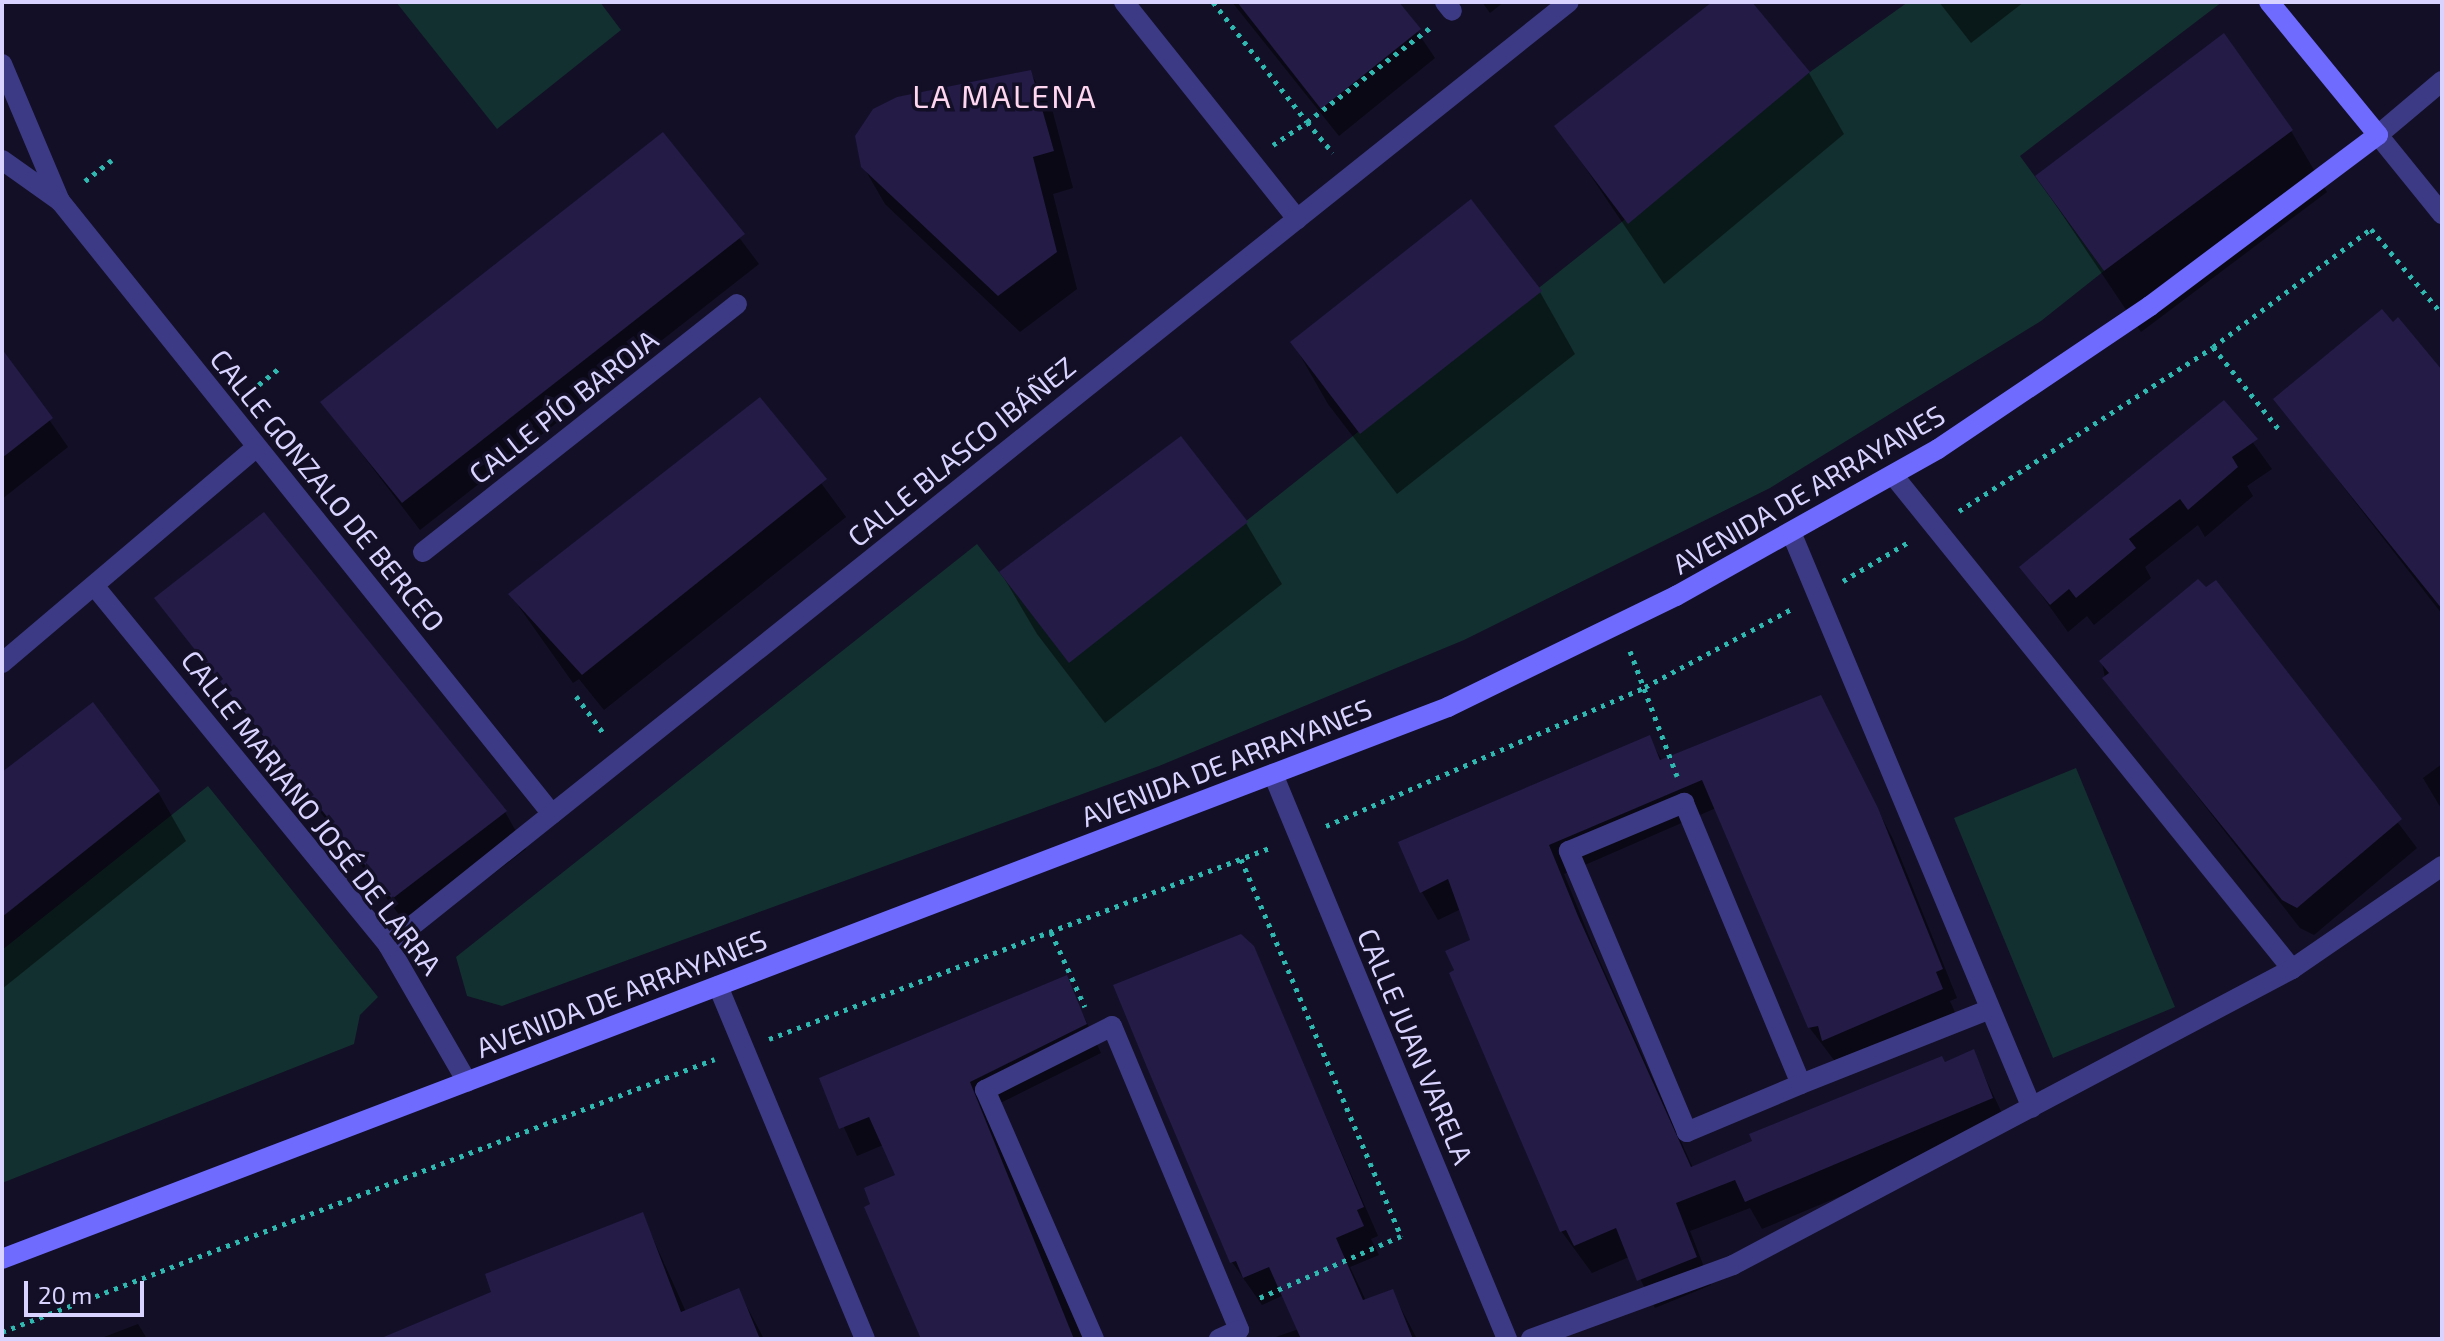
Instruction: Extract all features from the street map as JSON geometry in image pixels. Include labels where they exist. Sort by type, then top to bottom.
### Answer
[{"type":"street","points":[[1124,2],[1297,219]]},
{"type":"street","name":"CALLE BLASCO IBÁÑEZ","points":[[388,945],[1569,2]]},
{"type":"street","points":[[2269,2],[2442,214]]},
{"type":"street","name":"CALLE GONZALO DE BERCEO","points":[[3,66],[60,201],[552,814]]},
{"type":"street","points":[[2378,135],[2442,81]]},
{"type":"street","name":"AVENIDA DE ARRAYANES","points":[[2,1259],[1448,707],[1619,624],[1893,475],[2150,306],[2378,135]]},
{"type":"street","name":"CALLE GONZALO DE BERCEO","points":[[2,160],[60,201]]},
{"type":"street","name":"CALLE PÍO BAROJA","points":[[423,552],[737,304]]},
{"type":"street","points":[[2,663],[96,588],[257,447]]},
{"type":"street","points":[[1893,475],[2292,969]]},
{"type":"street","points":[[1791,532],[2032,1108]]},
{"type":"street","name":"CALLE MARIANO JOSÉ DE LARRA","points":[[96,588],[388,945],[467,1082]]},
{"type":"street","name":"CALLE JUAN VARELA","points":[[1273,774],[1507,1339]]},
{"type":"street","points":[[1801,1084],[1684,803],[1569,851],[1687,1132],[1990,1009]]},
{"type":"street","points":[[1531,1339],[1733,1265],[2292,969],[2442,866]]},
{"type":"street","points":[[718,986],[865,1339]]},
{"type":"street","points":[[1094,1339],[985,1090],[1112,1026],[1239,1330],[1219,1339]]},
{"type":"path","points":[[1213,2],[1352,175]]},
{"type":"path","points":[[1307,122],[1448,7]]},
{"type":"path","points":[[2213,347],[2281,432]]},
{"type":"path","points":[[1619,624],[1670,748],[1684,803]]},
{"type":"path","points":[[576,696],[621,758]]},
{"type":"path","points":[[1230,1311],[1401,1236],[1241,859]]},
{"type":"path","points":[[1051,932],[1098,1034]]},
{"type":"green space","points":[[396,2],[600,2],[621,30],[497,129]]},
{"type":"green space","points":[[1908,2],[2222,2],[2020,156],[2104,271],[2041,321],[1770,488],[1464,640],[1159,766],[502,1006],[467,996],[456,957],[977,544],[1069,662],[1810,72]]},
{"type":"green space","points":[[2076,768],[2175,1007],[2053,1058],[1954,818]]},
{"type":"green space","points":[[208,786],[378,997],[360,1015],[354,1044],[2,1183],[2,950]]},
{"type":"building","points":[[1237,2],[1399,2],[1421,29],[1321,109]]},
{"type":"building","points":[[1712,2],[1752,2],[1810,72],[1628,224],[1554,126]]},
{"type":"building","points":[[2224,33],[2293,130],[2104,271],[2035,176]]},
{"type":"building","points":[[1031,70],[1054,151],[1033,157],[1057,252],[998,296],[861,167],[855,136],[873,109],[897,97]]},
{"type":"building","points":[[663,132],[745,234],[402,503],[320,402]]},
{"type":"building","points":[[1471,199],[1542,291],[1360,434],[1290,342]]},
{"type":"building","points":[[2382,309],[2393,322],[2398,317],[2442,370],[2442,609],[2273,399]]},
{"type":"building","points":[[2,349],[53,418],[2,458]]},
{"type":"building","points":[[760,397],[827,479],[582,675],[508,594]]},
{"type":"building","points":[[2224,400],[2258,439],[2232,457],[2238,467],[2188,510],[2180,499],[2129,539],[2136,548],[2076,598],[2069,589],[2050,605],[2019,567]]},
{"type":"building","points":[[1181,436],[1248,522],[1069,663],[999,572]]},
{"type":"building","points":[[264,512],[507,811],[392,899],[154,598]]},
{"type":"building","points":[[2198,579],[2206,587],[2216,580],[2402,819],[2297,908],[2282,900],[2102,678],[2109,673],[2099,661]]},
{"type":"building","points":[[1821,695],[1878,808],[1943,969],[1936,972],[1943,989],[1822,1041],[1818,1026],[1808,1028],[1702,780],[1549,845],[1578,916],[1691,1167],[1752,1141],[1749,1134],[1942,1056],[1945,1062],[1974,1049],[1993,1098],[1745,1202],[1735,1180],[1676,1203],[1697,1257],[1637,1281],[1616,1228],[1574,1246],[1566,1230],[1560,1232],[1449,973],[1454,970],[1445,951],[1470,940],[1448,879],[1420,893],[1398,842],[1650,735],[1660,760]]},
{"type":"building","points":[[93,702],[160,791],[2,917],[2,772]]},
{"type":"building","points":[[1241,934],[1254,946],[1364,1207],[1357,1210],[1364,1226],[1336,1238],[1363,1300],[1393,1289],[1413,1339],[1301,1339],[1269,1267],[1243,1278],[1236,1261],[1230,1263],[1113,985]]},
{"type":"building","points":[[1067,975],[1087,1024],[970,1082],[1074,1339],[921,1339],[864,1207],[870,1204],[864,1188],[895,1175],[869,1117],[839,1129],[819,1078]]},
{"type":"building","points":[[643,1212],[681,1312],[739,1288],[760,1339],[379,1339],[491,1292],[485,1274]]},
{"type":"district","name":"LA MALENA","points":[[1005,95]]}]
